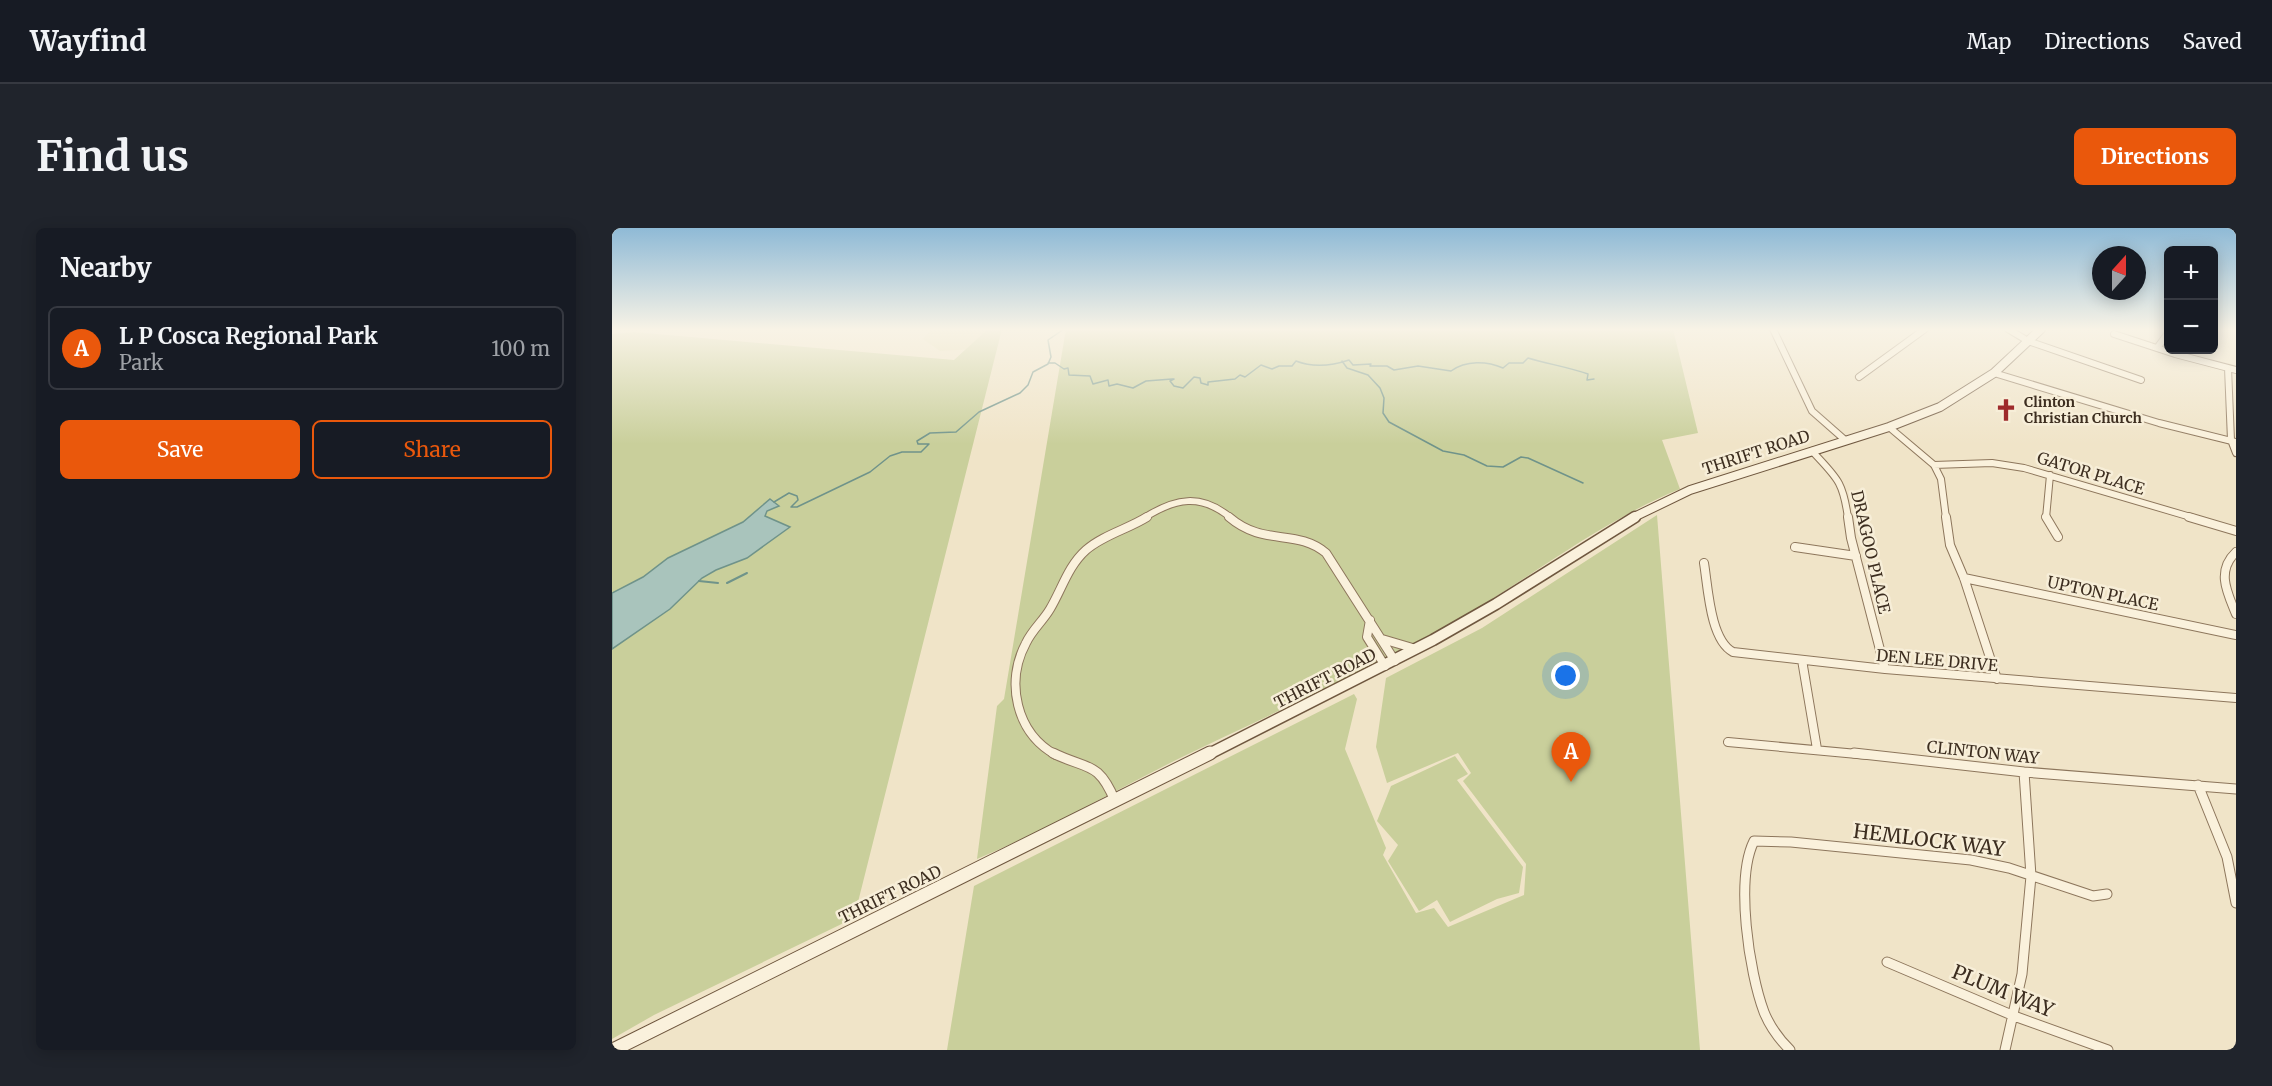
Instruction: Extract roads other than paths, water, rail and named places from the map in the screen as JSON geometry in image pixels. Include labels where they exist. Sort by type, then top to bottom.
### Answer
[{"type":"street","points":[[1791,367],[1809,407],[1822,422],[1845,440]]},
{"type":"street","points":[[1859,377],[1872,367]]},
{"type":"street","name":"THRIFT ROAD","points":[[613,1050],[1418,649],[1496,604],[1642,512],[1690,490],[1889,427],[1940,407],[2000,367]]},
{"type":"street","points":[[2104,367],[2141,380]]},
{"type":"street","points":[[2236,370],[2228,368],[2236,453]]},
{"type":"street","points":[[1994,373],[2159,423],[2234,441]]},
{"type":"street","points":[[1889,427],[1934,465],[1943,485],[1950,545],[1965,578],[1997,679]]},
{"type":"street","name":"DRAGOO PLACE","points":[[1812,451],[1833,473],[1844,490],[1856,556],[1886,669]]},
{"type":"street","name":"GATOR PLACE","points":[[1934,465],[1998,463],[2050,475],[2236,531]]},
{"type":"street","points":[[2050,475],[2046,518],[2058,537]]},
{"type":"street","points":[[1115,801],[1101,773],[1093,767],[1044,748],[1034,738],[1017,705],[1014,692],[1021,651],[1030,635],[1052,607],[1066,575],[1092,546],[1130,528],[1161,506],[1181,502],[1207,503],[1222,509],[1239,526],[1250,532],[1263,536],[1299,538],[1316,545],[1326,553],[1382,639],[1390,663]]},
{"type":"street","points":[[1795,547],[1856,556]]},
{"type":"street","points":[[2236,552],[2223,568],[2223,576],[2236,614]]},
{"type":"street","name":"DEN LEE DRIVE","points":[[1704,563],[1715,631],[1723,645],[1733,652],[1886,669],[2236,698]]},
{"type":"street","name":"UPTON PLACE","points":[[1965,578],[2236,635]]},
{"type":"street","points":[[1370,621],[1367,637],[1390,663]]},
{"type":"street","points":[[1382,639],[1418,649]]},
{"type":"street","points":[[1802,660],[1817,749]]},
{"type":"street","name":"CLINTON WAY","points":[[1728,742],[1817,749],[2024,772],[2236,789]]},
{"type":"street","points":[[2005,1050],[2014,1016],[2026,936],[2031,876],[2024,772]]},
{"type":"street","points":[[2198,785],[2222,838],[2235,884],[2236,903]]},
{"type":"street","name":"HEMLOCK WAY","points":[[1790,1050],[1771,1027],[1754,978],[1744,879],[1747,852],[1754,842],[1791,842],[1963,859],[1988,863],[2093,896],[2107,894]]},
{"type":"street","name":"PLUM WAY","points":[[1887,962],[2014,1016],[2108,1050]]},
{"type":"water","points":[[770,499],[779,506],[767,511],[765,516],[790,527],[747,558],[702,578],[670,609],[612,649],[612,593],[643,577],[668,558],[743,522]]},
{"type":"waterway","points":[[774,502],[789,493],[797,496],[798,500],[791,507],[797,507],[870,472],[890,456],[902,452],[921,452],[929,444],[918,444],[917,441],[930,433],[956,432],[979,412],[1020,393],[1028,385],[1033,372],[1042,367]]},
{"type":"waterway","points":[[1062,367],[1068,368],[1069,375],[1090,376],[1093,384],[1108,380],[1109,386],[1117,384],[1133,388],[1146,381],[1172,379],[1174,379],[1170,381],[1174,386],[1183,388],[1194,377],[1200,378],[1201,383],[1208,385],[1208,382],[1235,379],[1240,375],[1245,377],[1258,367]]},
{"type":"waterway","points":[[1267,367],[1276,367]]},
{"type":"waterway","points":[[1347,367],[1368,375],[1380,388],[1384,398],[1383,413],[1389,422],[1443,451],[1464,455],[1487,466],[1503,467],[1521,457],[1528,458],[1583,483]]},
{"type":"waterway","points":[[1389,367],[1394,370],[1410,367]]},
{"type":"waterway","points":[[1427,367],[1451,371],[1456,367]]},
{"type":"waterway","points":[[1566,367],[1588,374],[1587,380],[1594,379]]},
{"type":"waterway","points":[[727,583],[747,573]]},
{"type":"waterway","points":[[699,581],[718,583]]},
{"type":"place","name":"Clinton Christian Church","points":[[2006,410]]},
{"type":"place","name":"L P Cosca Regional Park","points":[[1571,782]]}]
